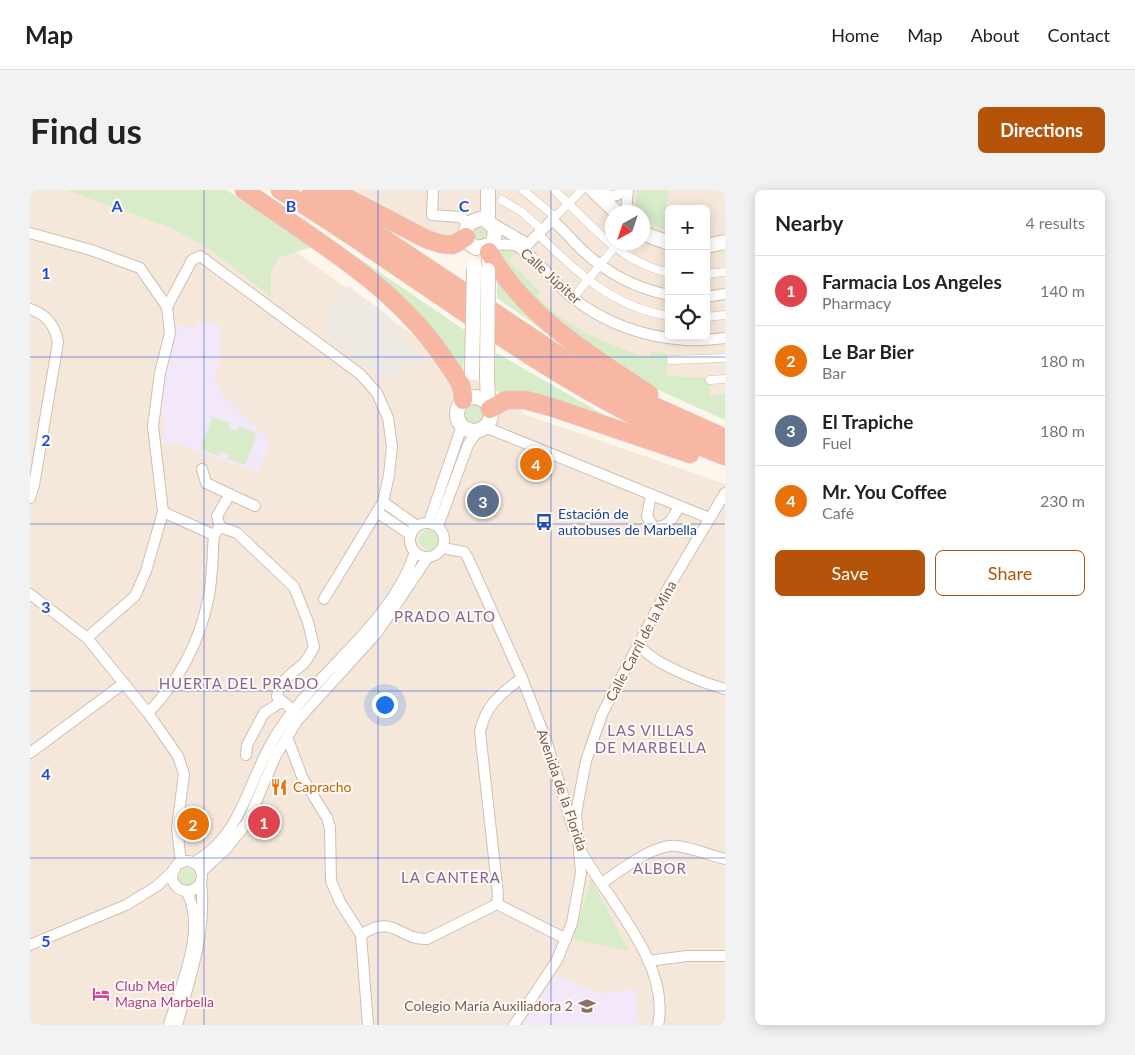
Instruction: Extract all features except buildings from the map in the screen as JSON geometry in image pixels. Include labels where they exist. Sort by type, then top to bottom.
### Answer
[{"type":"highway","points":[[244,190],[367,276],[395,300],[436,347],[462,386],[464,400]]},
{"type":"highway","points":[[280,190],[560,376],[652,426],[725,456]]},
{"type":"highway","points":[[311,190],[570,363],[618,390],[725,438]]},
{"type":"highway","points":[[332,190],[434,243],[453,245],[477,228]]},
{"type":"highway","points":[[490,249],[514,290],[533,310],[681,419]]},
{"type":"highway","points":[[489,407],[506,400],[525,400],[551,407],[725,466]]},
{"type":"main road","points":[[477,228],[495,237],[490,249],[488,270],[487,375],[489,420],[481,429],[466,429],[458,421],[457,410],[464,400],[472,374],[474,268],[477,228],[480,190]]},
{"type":"main road","points":[[488,190],[477,228],[481,248],[490,249]]},
{"type":"main road","points":[[593,190],[609,205]]},
{"type":"main road","points":[[650,236],[665,242]]},
{"type":"main road","points":[[710,245],[725,242]]},
{"type":"main road","points":[[464,400],[479,398],[489,407]]},
{"type":"street","points":[[433,190],[432,215],[460,218],[477,228],[525,247],[582,190]]},
{"type":"street","points":[[523,190],[599,265],[638,287],[665,294]]},
{"type":"street","points":[[554,190],[605,236]]},
{"type":"street","points":[[597,190],[612,196],[619,195],[623,190]]},
{"type":"street","points":[[627,205],[628,190]]},
{"type":"street","points":[[502,200],[522,212],[587,281],[625,303],[665,315]]},
{"type":"street","points":[[30,233],[91,250],[140,268],[168,307],[170,333],[160,373],[153,426],[164,512],[146,571],[135,596],[87,638]]},
{"type":"street","name":"Calle Júpiter","points":[[490,249],[511,245],[525,247],[573,298],[621,326],[665,336]]},
{"type":"street","points":[[573,298],[612,250]]},
{"type":"street","points":[[622,250],[638,262],[665,271]]},
{"type":"street","points":[[168,307],[192,260],[200,256],[360,374],[377,393],[388,418],[392,446],[389,476],[383,502],[324,599]]},
{"type":"street","points":[[710,274],[725,272]]},
{"type":"street","points":[[710,296],[725,294]]},
{"type":"street","points":[[30,309],[41,313],[49,322],[56,333],[58,342],[34,485],[30,498]]},
{"type":"street","points":[[710,317],[725,315]]},
{"type":"street","name":"Calle Júpiter","points":[[710,338],[725,338]]},
{"type":"street","points":[[671,360],[725,358]]},
{"type":"street","points":[[710,380],[725,379]]},
{"type":"street","points":[[433,524],[462,426]]},
{"type":"street","points":[[433,524],[468,445],[481,429],[709,518]]},
{"type":"street","points":[[202,468],[206,483],[255,506]]},
{"type":"street","name":"Calle Carril de la Mina","points":[[578,845],[576,813],[590,745],[610,695],[709,518],[725,493]]},
{"type":"street","points":[[148,713],[165,695],[182,670],[203,620],[208,599],[217,531],[217,516],[230,494]]},
{"type":"street","points":[[651,495],[647,517],[654,527],[664,526],[668,523],[679,506]]},
{"type":"street","points":[[383,502],[417,526],[433,524]]},
{"type":"street","points":[[164,512],[217,531],[237,533],[294,587],[308,622],[314,647],[307,659],[277,690],[277,697],[293,710]]},
{"type":"street","points":[[377,512],[411,535]]},
{"type":"street","points":[[157,886],[195,889],[201,876],[247,823],[270,766],[286,737],[305,712],[378,633],[428,557],[439,553],[443,548],[445,538],[433,524]]},
{"type":"street","points":[[417,526],[411,535],[410,544],[415,552],[428,557]]},
{"type":"street","name":"Avenida de la Florida","points":[[443,548],[464,552],[522,678],[546,740],[578,845],[638,939],[648,961],[658,997],[658,1025]]},
{"type":"street","points":[[30,945],[126,905],[157,886],[178,866],[193,863],[217,844],[236,822],[268,750],[293,710],[378,616],[407,570],[415,552]]},
{"type":"street","points":[[30,594],[87,638],[148,713],[178,756],[184,774],[177,828],[178,866],[173,878],[195,911],[194,936],[169,1025]]},
{"type":"street","points":[[639,642],[646,654],[693,678],[725,689]]},
{"type":"street","points":[[497,904],[498,894],[480,732],[484,715],[492,704],[502,692],[522,678]]},
{"type":"street","points":[[30,753],[124,683]]},
{"type":"street","points":[[246,755],[247,745],[264,713],[282,702]]},
{"type":"street","points":[[286,737],[303,779],[327,818],[330,828],[332,881],[340,902],[361,935],[368,1025]]},
{"type":"street","points":[[514,1025],[552,968],[566,939],[575,909],[581,873],[578,845]]},
{"type":"street","points":[[602,883],[626,866],[655,850],[675,845],[725,859]]},
{"type":"street","points":[[177,1025],[201,935],[203,916],[201,876],[193,863]]},
{"type":"street","points":[[361,935],[377,926],[386,926],[415,937],[427,939],[497,904]]},
{"type":"street","points":[[497,904],[566,939]]},
{"type":"street","points":[[648,961],[687,956],[725,956]]},
{"type":"shaded area","points":[[30,190],[182,190],[221,199],[526,415],[725,484],[725,1025],[30,1025]]},
{"type":"shaded area","points":[[347,190],[725,190],[725,416],[559,322],[514,277]]},
{"type":"shaded area","points":[[348,286],[389,316],[399,333],[423,358],[390,383],[325,337],[324,313]]},
{"type":"shaded area","points":[[198,322],[220,325],[221,347],[215,381],[221,392],[270,441],[259,473],[180,445],[162,443],[165,416],[160,414],[161,398],[173,332],[177,332],[178,325],[197,328]]},
{"type":"shaded area","points":[[468,477],[501,488],[491,513],[489,512],[487,517],[468,510],[473,492],[465,487]]},
{"type":"shaded area","name":"Colegio María Auxiliadora 2","points":[[557,975],[599,993],[636,989],[639,1019],[637,1025],[523,1025]]},
{"type":"green space","points":[[66,190],[227,190],[311,247],[279,258],[271,271],[271,297],[208,248],[171,228]]},
{"type":"green space","points":[[637,190],[668,190],[667,205],[665,205],[665,230],[650,223],[650,205],[636,205]]},
{"type":"green space","points":[[486,225],[489,237],[484,242],[474,241],[470,232],[472,226]]},
{"type":"green space","points":[[338,244],[466,331],[463,373],[338,248]]},
{"type":"green space","points":[[510,248],[517,252],[509,261],[540,292],[536,296],[576,327],[617,347],[650,358],[652,352],[667,353],[669,357],[666,376],[709,378],[710,396],[725,394],[725,420],[641,382],[592,348],[523,292],[499,253],[503,249]]},
{"type":"green space","points":[[497,274],[583,358],[497,298]]},
{"type":"green space","points":[[496,353],[627,428],[512,394],[498,393],[494,387]]},
{"type":"green space","points":[[474,403],[481,406],[484,413],[481,420],[474,423],[467,420],[464,413],[467,406]]},
{"type":"green space","points":[[213,417],[230,423],[229,428],[237,431],[239,426],[256,432],[254,437],[256,438],[245,465],[227,459],[229,454],[221,452],[219,456],[202,450],[203,446],[201,445]]},
{"type":"green space","points":[[680,522],[689,524],[693,530],[689,542],[675,528]]},
{"type":"green space","points":[[429,530],[436,533],[439,540],[436,547],[429,550],[422,547],[419,540],[422,533]]},
{"type":"green space","points":[[184,869],[190,869],[195,874],[193,883],[184,885],[179,880],[179,874]]},
{"type":"green space","points":[[591,879],[629,951],[573,939]]},
{"type":"place","name":"Mr. You Coffee","points":[[536,464]]},
{"type":"place","name":"El Trapiche","points":[[483,501]]},
{"type":"place","name":"Estación de autobuses de Marbella","points":[[544,522]]},
{"type":"place","name":"Capracho","points":[[279,787]]},
{"type":"place","name":"Farmacia Los Angeles","points":[[264,822]]},
{"type":"place","name":"Le Bar Bier","points":[[193,824]]},
{"type":"place","name":"Club Med Magna Marbella","points":[[101,994]]},
{"type":"place","name":"Colegio María Auxiliadora 2","points":[[587,1006]]},
{"type":"district","name":"PRADO ALTO","points":[[445,617]]},
{"type":"district","name":"HUERTA DEL PRADO","points":[[239,684]]},
{"type":"district","name":"LAS VILLAS DE MARBELLA","points":[[651,740]]},
{"type":"district","name":"ALBOR","points":[[660,869]]},
{"type":"district","name":"LA CANTERA","points":[[451,878]]}]
